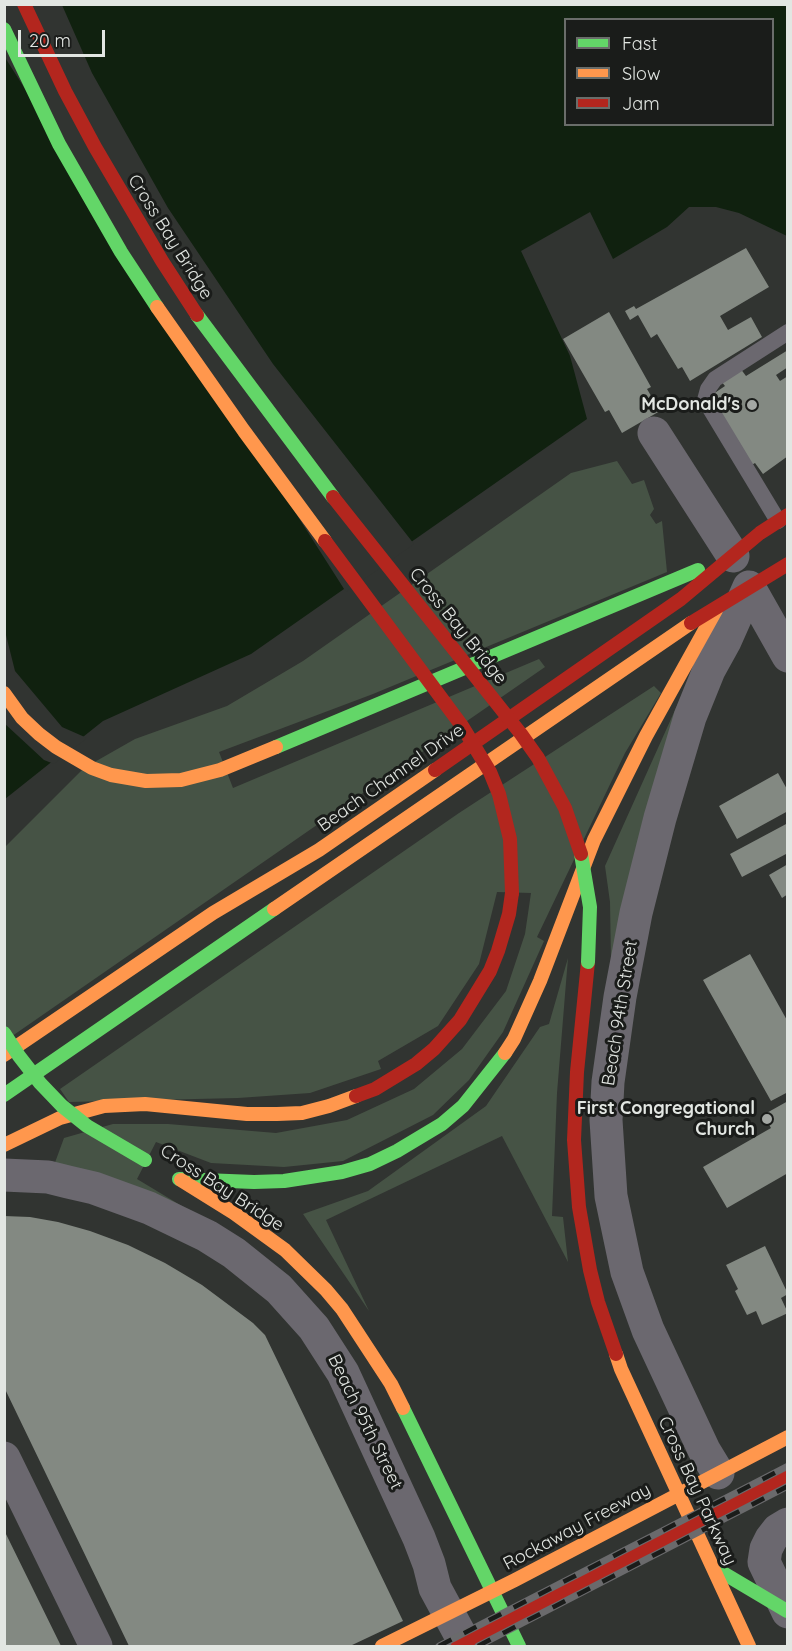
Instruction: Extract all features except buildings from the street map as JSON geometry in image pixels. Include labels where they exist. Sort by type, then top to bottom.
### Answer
[{"type":"main road","name":"Cross Bay Bridge","points":[[24,4],[64,91],[94,147],[149,241],[202,323],[318,478],[521,734],[538,758],[565,808],[582,856],[590,907],[574,1140],[579,1207],[583,1238],[598,1302],[614,1350]]},
{"type":"main road","points":[[4,29],[50,126],[120,252],[244,431],[477,749],[490,772],[506,818],[510,839],[512,893],[509,914],[498,951],[490,970],[460,1020],[434,1049],[416,1064],[375,1089],[302,1113],[247,1114],[145,1104],[104,1106],[60,1118],[4,1145]]},
{"type":"main road","name":"Beach Channel Drive","points":[[4,1055],[213,913],[319,850],[681,599],[760,533],[783,518]]},
{"type":"main road","points":[[4,693],[22,718],[39,734],[72,758],[101,771],[128,778],[147,781],[181,780],[220,770],[733,556]]},
{"type":"main road","points":[[4,1095],[674,633],[788,564]]},
{"type":"main road","name":"Cross Bay Bridge","points":[[492,1592],[391,1384],[342,1309],[285,1250],[234,1213],[175,1177],[254,1182],[284,1181],[342,1172],[370,1164],[405,1147],[442,1124],[463,1106],[499,1062],[514,1039],[540,981],[597,833],[646,736],[717,606]]},
{"type":"main road","name":"Cross Bay Bridge","points":[[4,1033],[40,1083],[62,1106],[87,1126],[149,1163]]},
{"type":"main road","name":"Cross Bay Parkway","points":[[614,1350],[628,1386],[749,1647]]},
{"type":"main road","name":"Rockaway Freeway","points":[[382,1647],[680,1494],[710,1491],[788,1437]]},
{"type":"main road","points":[[463,1645],[788,1477]]},
{"type":"main road","points":[[694,1526],[710,1491]]},
{"type":"main road","points":[[713,1567],[787,1611]]},
{"type":"main road","points":[[492,1592],[519,1647]]},
{"type":"street","points":[[654,433],[733,556]]},
{"type":"street","points":[[749,587],[788,656]]},
{"type":"street","name":"Beach 94th Street","points":[[710,1491],[704,1450],[648,1330],[627,1272],[611,1196],[606,1120],[608,1082],[620,997],[636,913],[660,818],[690,717],[709,670],[725,641],[749,587]]},
{"type":"street","name":"Beach 95th Street","points":[[4,1175],[29,1175],[68,1182],[94,1188],[149,1208],[207,1236],[234,1253],[279,1289],[314,1328],[343,1373],[419,1538],[435,1588],[463,1645]]},
{"type":"street","points":[[4,1458],[96,1647]]},
{"type":"street","points":[[787,1611],[764,1562],[766,1549],[771,1539],[778,1530],[788,1524]]},
{"type":"lane","points":[[783,518],[705,399],[715,379],[788,332]]},
{"type":"shaded area","points":[[5,5],[787,5],[787,236],[739,213],[716,207],[689,207],[667,227],[613,259],[590,212],[521,251],[570,356],[587,419],[251,654],[103,721],[5,799]]},
{"type":"shaded area","points":[[617,461],[632,484],[644,480],[654,509],[650,515],[656,524],[662,521],[667,572],[373,694],[219,752],[233,788],[539,659],[545,667],[5,1041],[5,847],[84,768],[135,739],[227,706],[303,661],[571,473]]},
{"type":"shaded area","points":[[654,686],[661,693],[625,753],[537,937],[544,941],[503,1032],[469,1080],[433,1115],[343,1161],[284,1167],[211,1163],[156,1142],[137,1179],[235,1238],[53,1168],[64,1138],[113,1124],[168,1124],[276,1133],[347,1120],[414,1089],[462,1049],[506,991],[525,934],[531,893],[497,892],[479,964],[438,1026],[378,1061],[381,1069],[310,1093],[238,1098],[69,1102],[60,1089],[459,813]]},
{"type":"shaded area","points":[[684,690],[611,961],[610,902],[605,866]]},
{"type":"shaded area","points":[[568,958],[557,1093],[552,1216],[563,1217],[568,1262],[502,1136],[326,1220],[369,1311],[303,1214],[368,1191],[486,1106],[540,1027],[549,1024]]},
{"type":"pier","points":[[5,5],[62,5],[92,73],[168,208],[273,364],[414,544],[346,592],[4,56]]},
{"type":"pier","points":[[5,631],[15,671],[62,727],[87,738],[54,764],[44,760],[4,723]]},
{"type":"railway","points":[[439,1646],[788,1466]]},
{"type":"railway","points":[[478,1646],[788,1486]]},
{"type":"traffic: fast","points":[[4,29],[59,144],[121,252],[157,307]]},
{"type":"traffic: fast","points":[[197,315],[333,497]]},
{"type":"traffic: fast","points":[[276,747],[698,570]]},
{"type":"traffic: fast","points":[[581,854],[590,907],[588,962]]},
{"type":"traffic: fast","points":[[4,1095],[274,909]]},
{"type":"traffic: fast","points":[[4,1033],[40,1083],[62,1106],[87,1126],[145,1160]]},
{"type":"traffic: fast","points":[[179,1179],[284,1181],[342,1172],[370,1164],[442,1124],[463,1106],[505,1053]]},
{"type":"traffic: fast","points":[[403,1408],[519,1646]]},
{"type":"traffic: fast","points":[[713,1567],[787,1611]]},
{"type":"traffic: slow","points":[[157,307],[325,541]]},
{"type":"traffic: slow","points":[[505,1053],[514,1039],[540,981],[594,840],[646,736],[716,610]]},
{"type":"traffic: slow","points":[[274,909],[691,623]]},
{"type":"traffic: slow","points":[[4,693],[22,718],[39,734],[92,768],[111,775],[146,781],[181,780],[220,770],[276,747]]},
{"type":"traffic: slow","points":[[4,1055],[213,913],[319,850],[435,770]]},
{"type":"traffic: slow","points":[[4,1145],[60,1118],[104,1106],[145,1104],[247,1114],[277,1114],[302,1113],[356,1096]]},
{"type":"traffic: slow","points":[[181,1180],[234,1213],[285,1250],[326,1290],[342,1309],[391,1384],[403,1408]]},
{"type":"traffic: slow","points":[[616,1354],[749,1646]]},
{"type":"traffic: slow","points":[[382,1646],[515,1580],[788,1437]]},
{"type":"traffic: jam","points":[[24,4],[65,91],[95,147],[162,261],[197,315]]},
{"type":"traffic: jam","points":[[333,497],[538,758],[565,808],[581,854]]},
{"type":"traffic: jam","points":[[435,770],[681,599],[760,533],[788,515]]},
{"type":"traffic: jam","points":[[325,541],[462,726],[490,772],[499,794],[510,839],[512,893]]},
{"type":"traffic: jam","points":[[691,623],[788,564]]},
{"type":"traffic: jam","points":[[356,1096],[375,1089],[416,1064],[434,1049],[460,1020],[490,971],[509,914],[512,893]]},
{"type":"traffic: jam","points":[[588,962],[577,1072],[574,1140],[579,1207],[590,1270],[598,1302],[616,1354]]},
{"type":"traffic: jam","points":[[458,1646],[788,1477]]},
{"type":"place","name":"McDonald's","points":[[752,405]]},
{"type":"place","name":"First Congregational Church","points":[[767,1119]]}]
